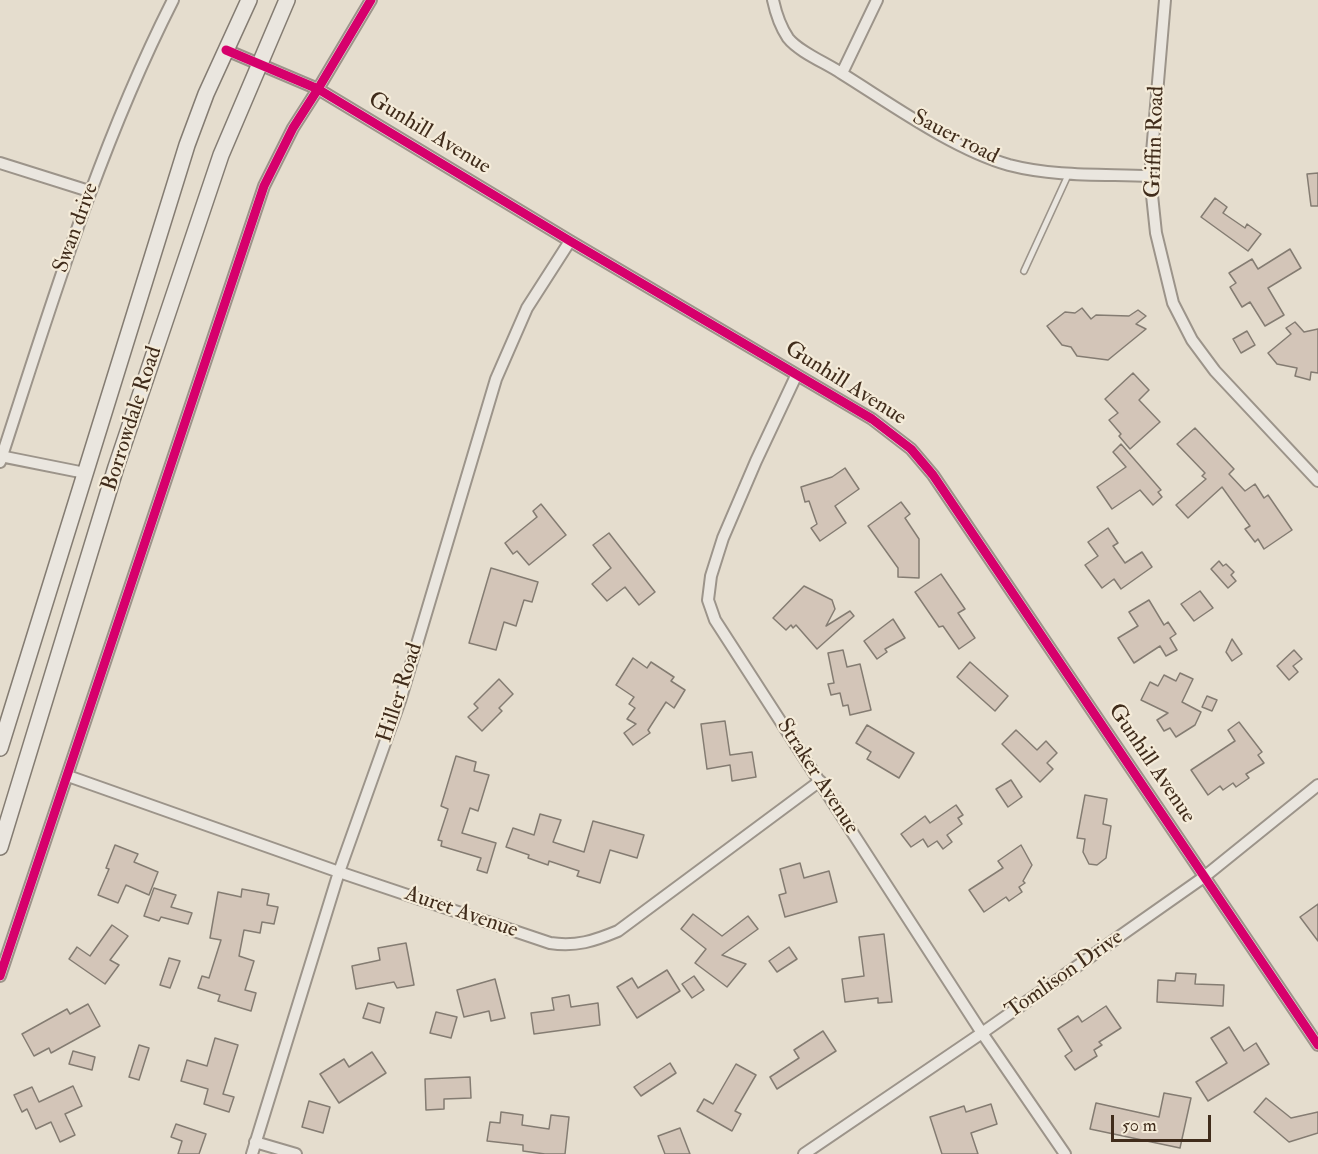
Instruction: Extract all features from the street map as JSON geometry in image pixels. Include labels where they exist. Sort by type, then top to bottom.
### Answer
[{"type":"main road","name":"Borrowdale Road","points":[[0,748],[187,145],[206,94],[249,0]]},
{"type":"main road","name":"Borrowdale Road","points":[[0,847],[116,467],[221,155],[287,0]]},
{"type":"street","name":"Swan drive","points":[[1,459],[89,191],[134,81],[172,0]]},
{"type":"street","points":[[0,976],[264,186],[293,128],[371,0]]},
{"type":"street","name":"Sauer road","points":[[773,0],[778,20],[789,40],[877,97],[982,155],[1036,170],[1150,176]]},
{"type":"street","points":[[842,73],[877,0]]},
{"type":"street","name":"Griffin Road","points":[[1165,0],[1150,176],[1156,233],[1173,303],[1192,340],[1215,371],[1318,481]]},
{"type":"street","name":"Gunhill Avenue","points":[[226,50],[318,89],[570,242],[872,419],[911,449],[933,475],[1318,1045]]},
{"type":"street","points":[[0,163],[89,191]]},
{"type":"street","name":"Hiller Road","points":[[252,1154],[339,872],[400,701],[496,379],[527,308],[570,242]]},
{"type":"street","name":"Straker Avenue","points":[[796,376],[723,538],[711,576],[708,600],[715,621],[982,1033],[1065,1154]]},
{"type":"street","points":[[1,459],[85,473]]},
{"type":"street","name":"Auret Avenue","points":[[68,776],[339,872],[550,943],[567,946],[591,942],[618,931],[820,781]]},
{"type":"street","name":"Tomlison Drive","points":[[804,1154],[982,1033],[1204,877],[1318,785]]},
{"type":"street","points":[[255,1142],[296,1154]]},
{"type":"lane","points":[[1024,271],[1069,173]]},
{"type":"building","points":[[1318,173],[1318,206],[1311,206],[1307,174]]},
{"type":"building","points":[[1215,198],[1227,207],[1223,213],[1245,228],[1247,224],[1261,234],[1248,251],[1201,217]]},
{"type":"building","points":[[1290,249],[1301,268],[1268,288],[1284,315],[1265,326],[1250,302],[1242,307],[1230,287],[1236,283],[1229,273],[1252,259],[1258,269]]},
{"type":"building","points":[[1082,308],[1091,319],[1096,315],[1129,316],[1138,310],[1146,316],[1136,324],[1146,329],[1108,360],[1077,356],[1071,347],[1062,345],[1047,326],[1065,312],[1075,313]]},
{"type":"building","points":[[1295,322],[1304,332],[1318,329],[1318,373],[1311,372],[1310,380],[1295,376],[1297,368],[1277,364],[1268,353],[1291,334],[1286,328]]},
{"type":"building","points":[[1247,331],[1255,345],[1241,353],[1233,339]]},
{"type":"building","points":[[1133,373],[1149,390],[1139,400],[1160,422],[1130,449],[1109,420],[1118,413],[1105,399]]},
{"type":"building","points":[[1195,428],[1234,469],[1229,474],[1245,491],[1255,484],[1264,498],[1268,495],[1292,530],[1264,549],[1258,539],[1255,542],[1245,529],[1250,526],[1222,487],[1188,518],[1176,505],[1206,479],[1202,476],[1205,473],[1177,444]]},
{"type":"building","points":[[1121,444],[1161,490],[1158,492],[1162,497],[1153,505],[1140,490],[1112,509],[1097,487],[1126,467],[1113,452]]},
{"type":"building","points":[[845,468],[859,489],[835,506],[846,523],[820,541],[811,528],[817,524],[809,501],[805,502],[801,487],[832,477]]},
{"type":"building","points":[[901,502],[910,514],[905,518],[919,539],[919,578],[898,577],[898,568],[868,526]]},
{"type":"building","points":[[541,504],[566,535],[529,565],[517,551],[513,554],[505,543],[537,517],[533,511]]},
{"type":"building","points":[[1108,528],[1118,543],[1113,546],[1125,563],[1142,552],[1152,567],[1121,589],[1114,579],[1102,588],[1085,565],[1098,556],[1088,542]]},
{"type":"building","points":[[609,533],[655,592],[639,605],[625,587],[607,601],[592,584],[611,568],[593,545]]},
{"type":"building","points":[[1219,561],[1234,572],[1231,575],[1236,581],[1228,588],[1211,569]]},
{"type":"building","points":[[491,568],[538,582],[532,602],[524,600],[516,626],[504,622],[496,650],[469,643]]},
{"type":"building","points":[[941,574],[965,609],[958,613],[975,638],[959,649],[943,626],[939,627],[915,592]]},
{"type":"building","points":[[804,586],[832,600],[835,609],[826,626],[850,611],[854,616],[817,649],[796,625],[793,628],[791,625],[786,630],[773,618]]},
{"type":"building","points":[[1200,591],[1213,608],[1194,621],[1181,604]]},
{"type":"building","points":[[1149,600],[1164,625],[1168,622],[1176,634],[1170,638],[1177,650],[1166,656],[1160,646],[1134,663],[1118,638],[1138,626],[1129,612]]},
{"type":"building","points":[[893,619],[905,638],[885,649],[887,652],[877,659],[864,641]]},
{"type":"building","points":[[1232,639],[1242,654],[1232,661],[1226,652]]},
{"type":"building","points":[[843,650],[847,667],[860,664],[871,710],[850,715],[848,705],[843,706],[840,693],[831,695],[828,684],[834,683],[828,653]]},
{"type":"building","points":[[1294,650],[1302,659],[1293,666],[1298,672],[1289,680],[1277,666]]},
{"type":"building","points":[[633,658],[647,668],[651,662],[674,677],[671,681],[685,690],[674,708],[666,702],[648,730],[650,733],[633,745],[624,733],[636,724],[627,719],[635,708],[629,704],[634,697],[616,685]]},
{"type":"building","points":[[970,662],[1008,696],[995,711],[957,677]]},
{"type":"building","points":[[1180,673],[1193,679],[1182,702],[1201,712],[1195,725],[1176,737],[1170,728],[1164,731],[1157,720],[1168,713],[1141,700],[1150,682],[1158,686],[1164,675],[1176,681]]},
{"type":"building","points":[[499,679],[513,694],[499,708],[502,711],[482,731],[468,717],[478,708],[474,704]]},
{"type":"building","points":[[1207,696],[1217,700],[1212,711],[1202,707]]},
{"type":"building","points":[[725,721],[730,755],[752,752],[756,777],[732,781],[730,765],[707,769],[701,724]]},
{"type":"building","points":[[1239,722],[1262,752],[1258,755],[1264,763],[1246,774],[1249,778],[1236,787],[1233,783],[1223,790],[1220,786],[1208,795],[1191,770],[1235,741],[1228,730]]},
{"type":"building","points":[[867,725],[914,753],[899,778],[867,759],[871,752],[856,743]]},
{"type":"building","points":[[1016,730],[1037,750],[1046,741],[1057,753],[1047,763],[1053,769],[1040,782],[1002,744]]},
{"type":"building","points":[[456,756],[476,762],[474,771],[489,775],[478,811],[470,808],[462,833],[496,843],[487,873],[477,870],[481,858],[441,846],[442,841],[438,840],[448,809],[441,806]]},
{"type":"building","points":[[1011,780],[1022,797],[1008,807],[996,789]]},
{"type":"building","points":[[1085,795],[1107,799],[1103,824],[1111,826],[1106,858],[1097,865],[1089,864],[1083,852],[1085,839],[1077,838]]},
{"type":"building","points":[[956,805],[963,815],[958,818],[962,824],[947,835],[952,842],[943,849],[937,841],[928,847],[923,839],[911,847],[901,834],[925,816],[930,823]]},
{"type":"building","points":[[540,814],[561,820],[553,842],[584,852],[593,821],[644,835],[637,858],[610,850],[600,883],[577,876],[579,871],[549,861],[548,865],[506,847],[513,828],[534,835]]},
{"type":"building","points":[[115,845],[138,854],[134,862],[158,872],[149,895],[126,885],[118,903],[98,895],[109,869],[106,868]]},
{"type":"building","points":[[1021,845],[1032,865],[1023,881],[1025,883],[1019,887],[1022,892],[1009,901],[1006,897],[984,912],[969,890],[1003,868],[998,861]]},
{"type":"building","points":[[800,863],[804,878],[829,871],[837,902],[785,917],[779,895],[786,893],[780,869]]},
{"type":"building","points":[[154,888],[176,895],[171,907],[192,913],[188,924],[161,917],[159,921],[144,916]]},
{"type":"building","points":[[242,889],[269,894],[267,905],[278,907],[274,924],[262,922],[260,933],[244,930],[239,956],[254,961],[245,990],[256,993],[251,1011],[218,1001],[220,995],[198,988],[202,976],[209,978],[221,940],[210,938],[218,892],[241,897]]},
{"type":"building","points":[[1318,904],[1318,941],[1300,917]]},
{"type":"building","points":[[693,914],[722,936],[748,916],[758,929],[722,955],[746,964],[727,987],[695,963],[706,949],[681,929]]},
{"type":"building","points":[[112,925],[128,936],[110,960],[119,965],[105,984],[69,959],[77,947],[90,956]]},
{"type":"building","points":[[884,934],[892,1002],[878,1003],[878,998],[845,1002],[842,979],[864,976],[859,937]]},
{"type":"building","points":[[406,943],[414,985],[397,988],[394,982],[356,989],[352,966],[380,960],[378,948]]},
{"type":"building","points":[[789,947],[797,959],[777,972],[769,961]]},
{"type":"building","points":[[169,958],[180,961],[170,988],[160,985]]},
{"type":"building","points":[[667,970],[680,991],[637,1018],[617,987],[632,978],[638,988]]},
{"type":"building","points":[[1176,973],[1196,974],[1195,984],[1224,985],[1223,1006],[1157,1002],[1158,980],[1175,981]]},
{"type":"building","points":[[694,976],[704,990],[692,998],[682,984]]},
{"type":"building","points":[[495,979],[505,1018],[491,1021],[489,1011],[464,1017],[457,990]]},
{"type":"building","points":[[569,995],[571,1007],[598,1003],[600,1025],[534,1034],[531,1013],[554,1010],[552,998]]},
{"type":"building","points":[[368,1003],[384,1008],[380,1023],[363,1018]]},
{"type":"building","points":[[88,1004],[100,1026],[51,1053],[49,1048],[34,1056],[22,1034],[67,1009],[70,1014]]},
{"type":"building","points":[[1106,1006],[1121,1028],[1099,1042],[1102,1045],[1094,1050],[1097,1056],[1075,1070],[1065,1056],[1072,1051],[1058,1029],[1078,1016],[1082,1022]]},
{"type":"building","points":[[436,1012],[457,1017],[451,1038],[430,1033]]},
{"type":"building","points":[[1229,1027],[1244,1051],[1256,1043],[1269,1064],[1208,1101],[1196,1082],[1227,1063],[1211,1038]]},
{"type":"building","points":[[823,1031],[836,1051],[777,1089],[770,1077],[799,1058],[794,1050]]},
{"type":"building","points":[[215,1038],[238,1045],[223,1094],[234,1097],[229,1112],[204,1104],[208,1089],[181,1081],[187,1060],[207,1066]]},
{"type":"building","points":[[139,1045],[149,1048],[139,1080],[129,1077]]},
{"type":"building","points":[[73,1051],[95,1057],[92,1070],[69,1064]]},
{"type":"building","points":[[372,1052],[386,1073],[339,1103],[320,1074],[344,1059],[349,1067]]},
{"type":"building","points":[[670,1063],[676,1073],[641,1096],[634,1087]]},
{"type":"building","points":[[736,1064],[756,1075],[735,1111],[741,1114],[732,1131],[697,1111],[704,1099],[713,1104]]},
{"type":"building","points":[[470,1077],[471,1098],[444,1099],[444,1109],[426,1110],[425,1079]]},
{"type":"building","points":[[73,1086],[82,1106],[65,1114],[75,1135],[60,1142],[51,1122],[36,1129],[27,1109],[22,1112],[14,1095],[32,1087],[39,1102]]},
{"type":"building","points":[[1164,1093],[1191,1098],[1180,1148],[1090,1129],[1096,1103],[1159,1117]]},
{"type":"building","points":[[1266,1098],[1291,1118],[1318,1112],[1318,1133],[1289,1142],[1254,1112]]},
{"type":"building","points":[[309,1101],[330,1107],[323,1133],[302,1127]]},
{"type":"building","points":[[991,1104],[997,1124],[971,1133],[978,1154],[942,1154],[930,1117],[964,1106],[966,1112]]},
{"type":"building","points":[[501,1112],[523,1115],[522,1125],[549,1129],[551,1115],[569,1117],[565,1154],[523,1151],[523,1145],[487,1141],[490,1122],[500,1123]]},
{"type":"building","points":[[176,1124],[206,1134],[199,1154],[178,1154],[182,1141],[171,1137]]},
{"type":"building","points":[[680,1128],[690,1154],[665,1154],[658,1136]]},
{"type":"cycle path","points":[[0,976],[264,186],[293,128],[371,0]]},
{"type":"cycle path","points":[[226,50],[318,89],[872,419],[911,449],[933,475],[1318,1045]]}]
